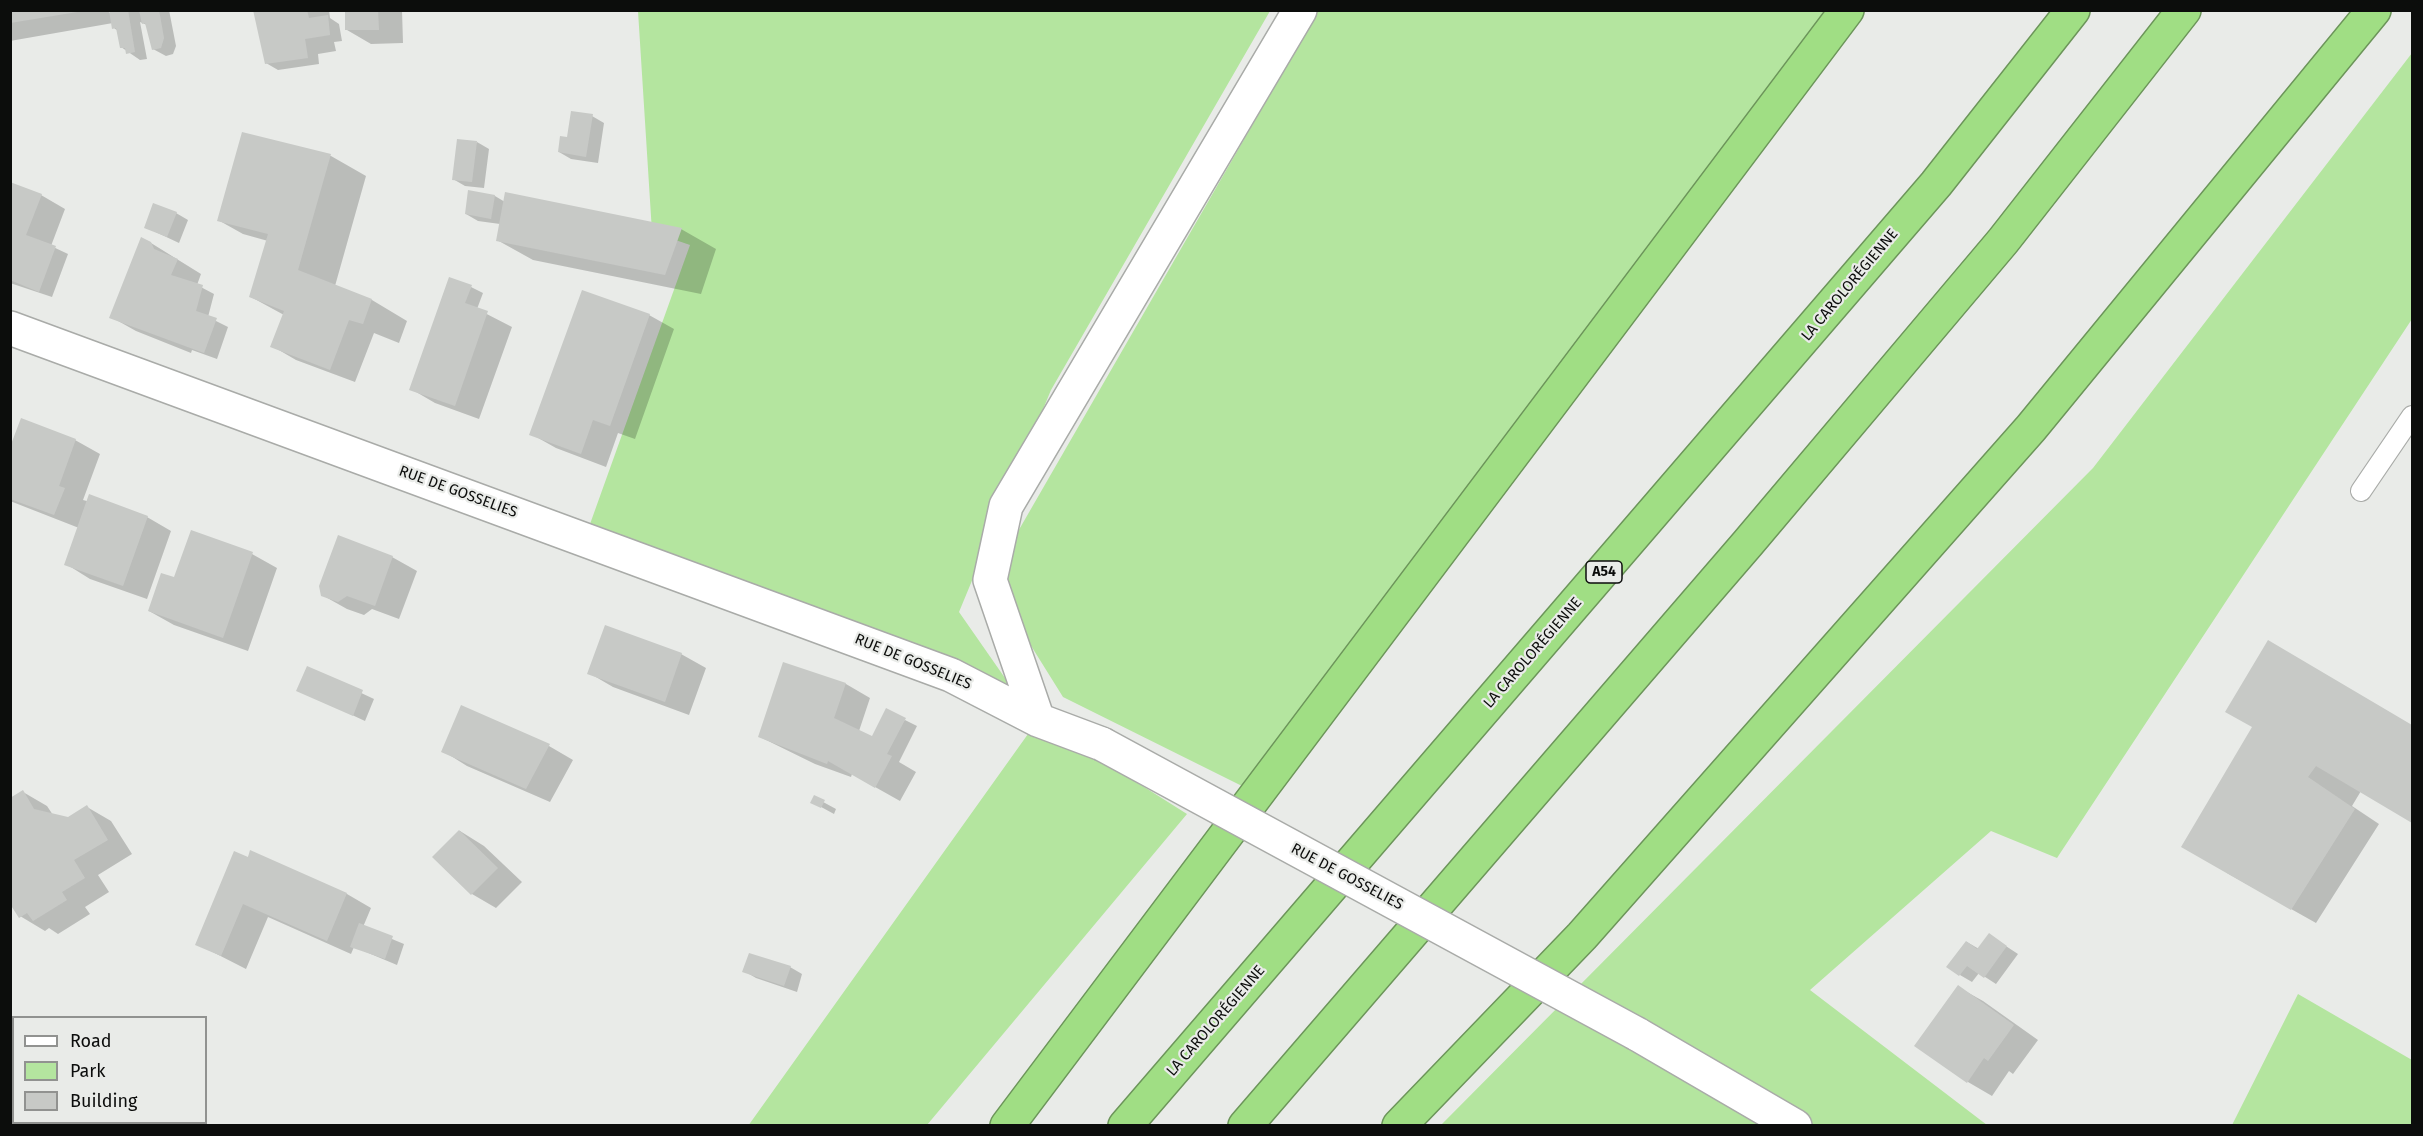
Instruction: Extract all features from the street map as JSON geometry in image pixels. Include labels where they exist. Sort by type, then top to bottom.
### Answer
[{"type":"highway","points":[[1007,1125],[1846,10]]},
{"type":"highway","name":"LA CAROLORÉGIENNE","points":[[1125,1125],[1936,184],[2073,10]]},
{"type":"highway","points":[[1245,1125],[1872,397],[2003,241],[2184,10]]},
{"type":"highway","points":[[1399,1125],[1582,936],[2031,428],[2374,10]]},
{"type":"street","points":[[1038,720],[990,580],[1006,506],[1300,10]]},
{"type":"street","name":"RUE DE GOSSELIES","points":[[10,328],[951,675],[1038,720],[1102,744],[1637,1034],[1795,1125]]},
{"type":"lane","points":[[2361,491],[2412,416]]},
{"type":"green space","points":[[638,11],[1270,11],[1051,390],[959,612],[1021,701],[585,538],[690,245],[652,232]]},
{"type":"green space","points":[[1318,11],[1838,11],[1242,786],[1063,697],[990,580]]},
{"type":"green space","points":[[2412,53],[2412,319],[2057,858],[1991,831],[1810,990],[1987,1125],[1440,1126],[2093,468]]},
{"type":"green space","points":[[1038,720],[1187,814],[927,1125],[748,1126]]},
{"type":"green space","points":[[2298,994],[2412,1060],[2412,1125],[2232,1125]]},
{"type":"building","points":[[10,10],[77,10],[77,12],[10,23]]},
{"type":"building","points":[[109,10],[128,10],[135,52],[126,54],[125,48],[120,48],[116,28],[112,29]]},
{"type":"building","points":[[139,10],[159,10],[164,38],[161,48],[152,50]]},
{"type":"building","points":[[253,10],[307,10],[309,18],[328,15],[330,35],[305,39],[308,58],[265,64]]},
{"type":"building","points":[[345,10],[378,10],[379,30],[345,30]]},
{"type":"building","points":[[571,111],[593,114],[586,157],[558,152],[560,136],[567,137]]},
{"type":"building","points":[[242,132],[331,154],[298,270],[372,299],[363,324],[349,320],[330,370],[270,347],[284,311],[249,297],[268,234],[217,221]]},
{"type":"building","points":[[457,139],[477,141],[472,182],[452,180]]},
{"type":"building","points":[[10,182],[42,194],[26,235],[56,246],[39,292],[10,280]]},
{"type":"building","points":[[468,190],[495,195],[491,219],[465,214]]},
{"type":"building","points":[[505,192],[682,228],[665,275],[496,241]]},
{"type":"building","points":[[153,203],[177,212],[167,237],[144,228]]},
{"type":"building","points":[[141,237],[151,242],[154,249],[178,259],[171,275],[203,285],[196,311],[217,318],[204,353],[109,318]]},
{"type":"building","points":[[449,277],[472,285],[465,303],[488,311],[455,406],[409,390]]},
{"type":"building","points":[[582,290],[650,314],[610,426],[593,420],[581,454],[529,435]]},
{"type":"building","points":[[21,418],[76,439],[59,486],[65,488],[54,515],[10,499],[10,447]]},
{"type":"building","points":[[89,494],[148,516],[123,586],[64,565]]},
{"type":"building","points":[[191,530],[253,552],[223,638],[148,611],[161,573],[174,577]]},
{"type":"building","points":[[338,535],[393,556],[375,606],[347,596],[338,602],[321,596],[319,586]]},
{"type":"building","points":[[605,625],[682,653],[665,702],[587,674]]},
{"type":"building","points":[[2268,640],[2412,725],[2412,823],[2316,766],[2308,777],[2355,809],[2291,910],[2181,847],[2252,727],[2225,712]]},
{"type":"building","points":[[783,662],[846,683],[834,718],[872,736],[886,708],[906,718],[887,754],[892,756],[875,788],[828,761],[827,764],[758,737]]},
{"type":"building","points":[[307,666],[363,690],[353,716],[296,691]]},
{"type":"building","points":[[461,705],[550,744],[526,789],[441,752]]},
{"type":"building","points":[[23,790],[34,809],[68,817],[87,805],[108,840],[74,860],[85,878],[62,892],[67,900],[33,921],[27,913],[19,918],[10,904],[10,798]]},
{"type":"building","points":[[814,795],[825,800],[821,808],[810,803]]},
{"type":"building","points":[[459,830],[498,868],[471,895],[432,857]]},
{"type":"building","points":[[250,850],[347,893],[327,941],[243,904],[221,956],[195,945],[234,851],[248,857]]},
{"type":"building","points":[[359,923],[393,936],[385,959],[350,947]]},
{"type":"building","points":[[1989,933],[2007,946],[1984,978],[1967,966],[1959,976],[1946,967],[1966,941],[1977,949]]},
{"type":"building","points":[[749,953],[791,966],[784,986],[742,972]]},
{"type":"building","points":[[1958,985],[2014,1025],[1988,1061],[1984,1058],[1967,1083],[1914,1046]]}]
